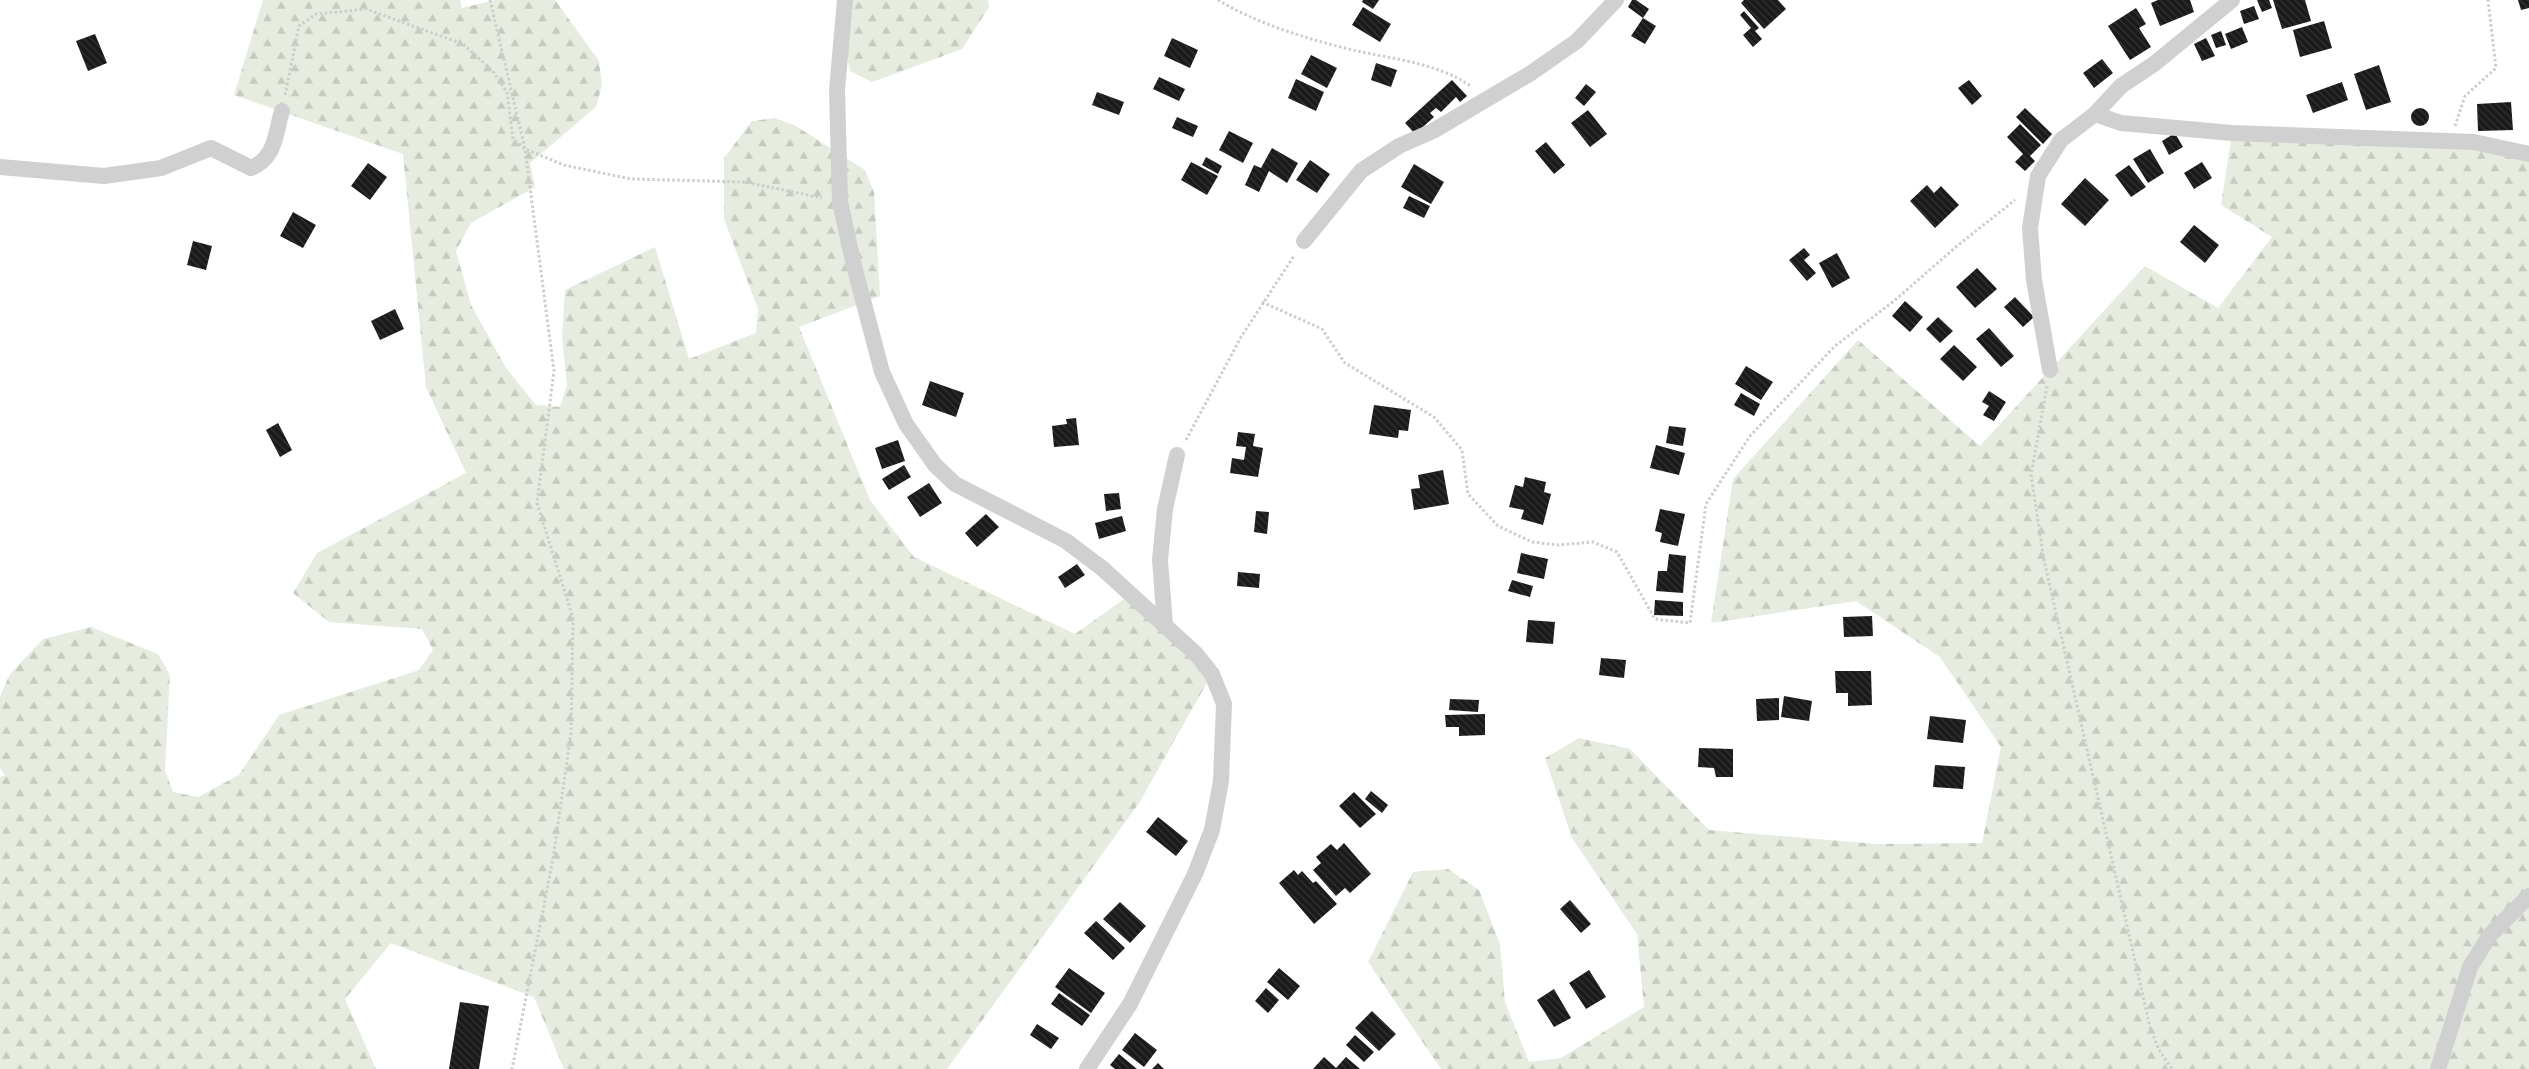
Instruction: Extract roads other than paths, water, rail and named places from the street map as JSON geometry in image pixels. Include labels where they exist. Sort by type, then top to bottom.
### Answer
[{"type":"street","points":[[845,0],[837,90],[840,202],[854,266],[882,372],[906,424],[935,465],[955,484],[1066,541],[1103,569],[1196,654],[1212,674],[1224,704],[1220,781],[1212,830],[1196,874],[1130,1004],[1087,1069]]},
{"type":"street","points":[[1304,241],[1361,171],[1400,146],[1433,131],[1532,73],[1577,41],[1616,0]]},
{"type":"street","points":[[2050,370],[2034,280],[2030,228],[2038,176],[2061,140],[2095,114],[2121,86],[2154,64],[2232,0]]},
{"type":"street","points":[[0,167],[104,176],[161,168],[211,148],[251,168],[261,164],[269,157],[282,110]]},
{"type":"street","points":[[2095,114],[2120,123],[2232,133],[2474,142],[2529,154]]},
{"type":"street","points":[[1165,624],[1160,560],[1165,509],[1177,455]]},
{"type":"street","points":[[2438,1069],[2470,967],[2490,935],[2529,896]]}]
